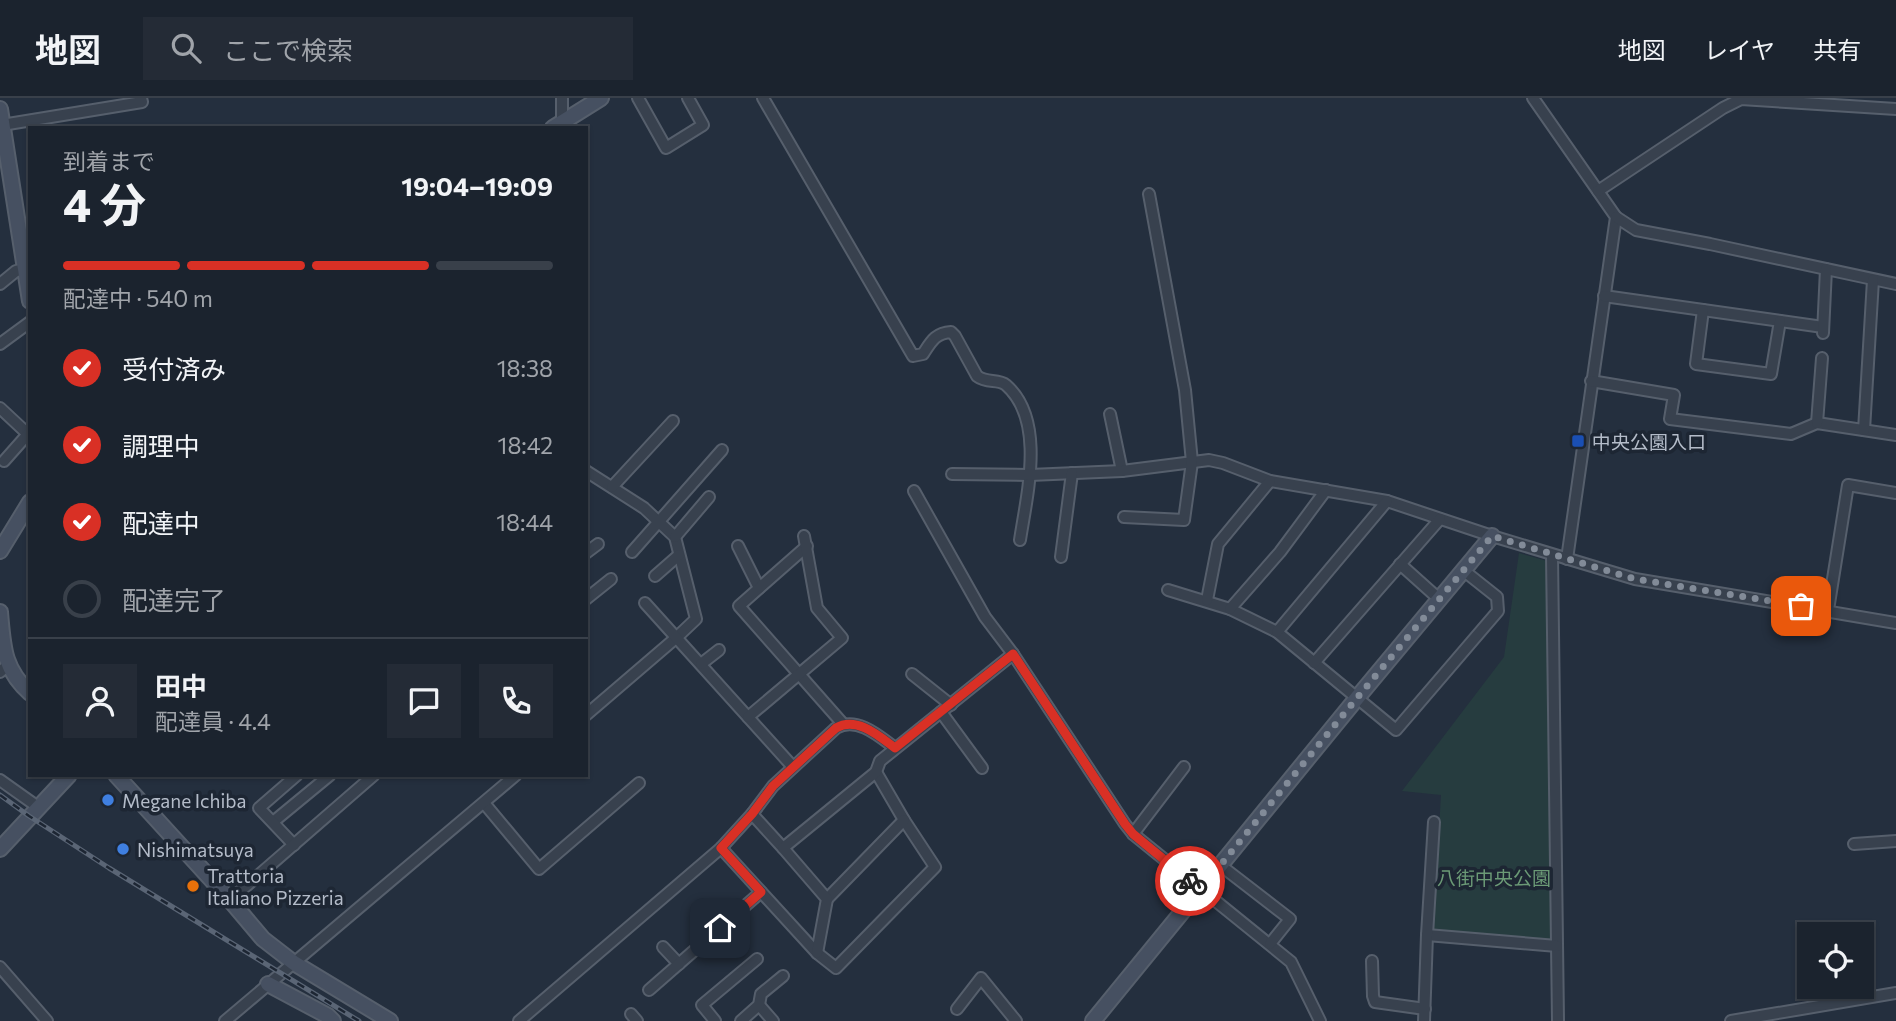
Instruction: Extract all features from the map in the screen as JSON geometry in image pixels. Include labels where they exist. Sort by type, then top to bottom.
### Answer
[{"type":"street","points":[[2,125],[142,102],[141,98]]},
{"type":"street","points":[[557,124],[562,98]]},
{"type":"street","points":[[557,124],[601,98]]},
{"type":"street","points":[[638,98],[666,148],[703,125],[688,98]]},
{"type":"street","points":[[763,98],[912,356],[923,354],[942,332],[951,332],[976,376],[990,382],[1000,381],[1010,390],[1026,414],[1030,434],[1030,475],[1020,540]]},
{"type":"street","points":[[1598,191],[1731,101],[1741,99],[1896,109]]},
{"type":"street","points":[[1539,100],[1616,218],[1636,230],[1896,284]]},
{"type":"street","points":[[0,109],[5,172],[23,213],[27,268],[16,271],[0,284]]},
{"type":"street","points":[[1125,517],[1184,520],[1192,461],[1185,390],[1149,194]]},
{"type":"street","points":[[1567,559],[1616,218]]},
{"type":"street","points":[[1604,296],[1780,321],[1823,330],[1826,270]]},
{"type":"street","points":[[1864,430],[1873,280]]},
{"type":"street","points":[[1703,310],[1696,364],[1771,374],[1780,321]]},
{"type":"street","points":[[0,344],[28,323]]},
{"type":"street","points":[[1817,423],[1822,358]]},
{"type":"street","points":[[1591,381],[1674,395],[1670,419],[1791,434],[1817,423],[1896,435]]},
{"type":"street","points":[[0,408],[28,434]]},
{"type":"street","points":[[1110,414],[1122,471]]},
{"type":"street","points":[[612,488],[673,421]]},
{"type":"street","points":[[4,461],[28,436]]},
{"type":"street","points":[[632,552],[722,450]]},
{"type":"street","points":[[952,474],[1030,475],[1122,471],[1209,460],[1270,481],[1387,501],[1635,579],[1896,623]]},
{"type":"street","points":[[588,472],[645,508],[675,537],[696,619],[588,713]]},
{"type":"street","points":[[1061,557],[1072,473]]},
{"type":"street","points":[[1207,600],[1218,544],[1270,481]]},
{"type":"street","points":[[1828,610],[1848,485],[1896,493]]},
{"type":"street","points":[[1230,609],[1280,552],[1326,490]]},
{"type":"street","points":[[914,491],[985,617],[1013,654],[1125,824],[1133,834],[1200,890],[1291,962],[1320,1021]]},
{"type":"street","points":[[675,537],[709,497]]},
{"type":"street","points":[[1277,632],[1387,501]]},
{"type":"street","points":[[0,551],[28,505]]},
{"type":"street","points":[[1314,663],[1440,519]]},
{"type":"street","points":[[1093,1021],[1492,536]]},
{"type":"street","points":[[748,717],[800,676],[842,638],[817,608],[806,541],[739,606],[800,676],[843,724]]},
{"type":"street","points":[[588,552],[598,544]]},
{"type":"street","points":[[738,546],[759,588]]},
{"type":"street","points":[[655,576],[679,555]]},
{"type":"street","points":[[1552,555],[1558,1021]]},
{"type":"street","points":[[1400,564],[1439,599]]},
{"type":"street","points":[[1168,590],[1207,600],[1277,632],[1396,730],[1498,611],[1497,597],[1464,570]]},
{"type":"street","points":[[588,597],[611,579]]},
{"type":"street","points":[[645,603],[793,767]]},
{"type":"street","points":[[0,612],[4,669],[28,691]]},
{"type":"street","points":[[701,664],[719,650]]},
{"type":"street","points":[[783,848],[876,772],[880,761],[895,748],[1013,654]]},
{"type":"street","points":[[912,674],[951,705]]},
{"type":"street","points":[[941,712],[982,768]]},
{"type":"street","points":[[519,1021],[721,848],[773,786],[836,728],[843,724],[872,730],[895,748]]},
{"type":"street","points":[[1133,834],[1184,766]]},
{"type":"street","points":[[721,848],[817,953],[836,968],[935,867],[876,772]]},
{"type":"street","points":[[0,849],[67,777]]},
{"type":"street","points":[[118,777],[263,939],[294,964],[390,1021]]},
{"type":"street","points":[[293,845],[259,808],[295,777]]},
{"type":"street","points":[[273,822],[328,777]]},
{"type":"street","points":[[230,900],[372,777]]},
{"type":"street","points":[[233,1018],[268,984],[514,777]]},
{"type":"street","points":[[0,780],[38,807]]},
{"type":"street","points":[[484,803],[540,869],[639,783]]},
{"type":"street","points":[[752,814],[827,899]]},
{"type":"street","points":[[817,953],[827,899],[904,820]]},
{"type":"street","points":[[1424,1021],[1434,821]]},
{"type":"street","points":[[1854,844],[1896,841]]},
{"type":"street","points":[[1220,865],[1290,919],[1270,944]]},
{"type":"street","points":[[649,990],[761,892]]},
{"type":"street","points":[[1427,935],[1556,946]]},
{"type":"street","points":[[663,947],[679,964]]},
{"type":"street","points":[[715,1021],[702,1005],[757,959]]},
{"type":"street","points":[[1372,961],[1375,1002],[1425,1009]]},
{"type":"street","points":[[0,967],[47,1021]]},
{"type":"street","points":[[741,1021],[759,1005],[761,994],[783,976]]},
{"type":"street","points":[[957,1009],[981,978],[1016,1021]]},
{"type":"street","points":[[268,984],[328,1016],[332,1021]]},
{"type":"street","points":[[1731,1021],[1896,993]]},
{"type":"street","points":[[759,1005],[773,1021]]},
{"type":"green space","name":"八街中央公園","points":[[1519,553],[1547,561],[1553,942],[1433,932],[1441,795],[1402,791],[1504,657]]},
{"type":"railway","points":[[0,795],[109,868],[359,1021]]},
{"type":"way so far","points":[[1190,881],[1200,890],[1492,536],[1635,579],[1801,606]]},
{"type":"place","name":"中央公園入口","points":[[1578,441]]},
{"type":"place","name":"Megane Ichiba","points":[[108,800]]},
{"type":"place","name":"Nishimatsuya","points":[[123,849]]},
{"type":"place","name":"Trattoria Italiano Pizzeria","points":[[193,886]]},
{"type":"route","points":[[720,928],[761,892],[721,848],[773,786],[793,767],[843,724],[872,730],[895,748],[1013,654],[1125,824],[1133,834],[1190,881]]}]
